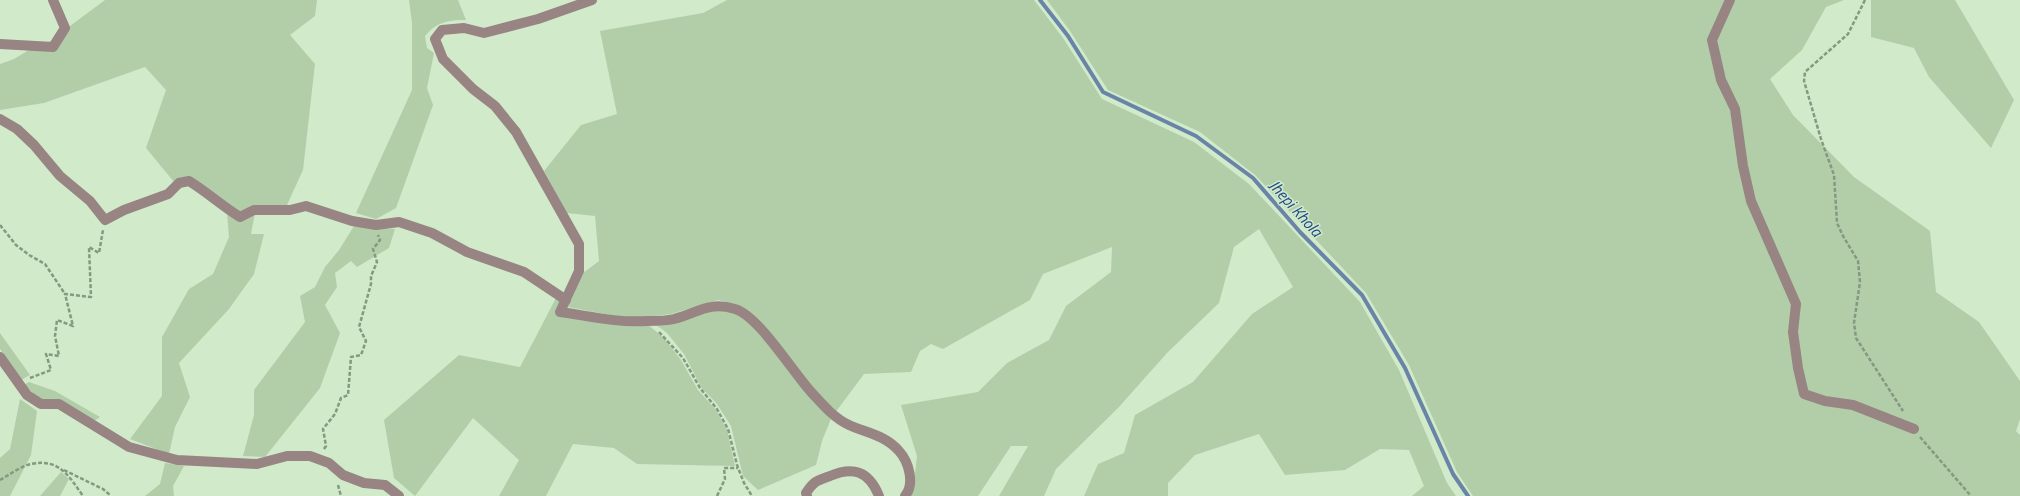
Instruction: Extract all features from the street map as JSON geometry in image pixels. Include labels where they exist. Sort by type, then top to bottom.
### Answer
[{"type":"street","points":[[0,44],[53,48],[65,28],[53,0]]},
{"type":"street","points":[[592,0],[484,34],[464,28],[442,30],[435,39],[443,59],[473,89],[495,106],[516,132],[579,244],[579,271],[560,312],[619,321],[647,321],[674,319],[696,310],[717,305],[736,309],[755,323],[811,392],[835,417],[849,425],[886,440],[900,452],[907,465],[910,478],[906,496]]},
{"type":"street","points":[[1730,0],[1712,40],[1721,80],[1735,109],[1743,166],[1751,201],[1796,304],[1793,332],[1798,368],[1804,394],[1825,400],[1853,405],[1914,429]]},
{"type":"street","points":[[0,119],[18,129],[34,145],[60,176],[90,201],[105,220],[124,210],[168,194],[179,182],[189,181],[202,189],[224,208],[240,217],[254,210],[290,210],[306,206],[352,220],[376,225],[399,222],[432,233],[467,252],[524,272],[566,300]]},
{"type":"street","points":[[0,357],[26,395],[41,404],[59,404],[129,447],[170,458],[257,464],[288,456],[310,456],[329,463],[343,475],[364,483],[385,485],[399,496]]},
{"type":"street","points":[[808,496],[806,493],[814,481],[840,471],[853,470],[862,474],[872,483],[879,496]]},
{"type":"path","points":[[1865,0],[1848,34],[1805,72],[1804,81],[1821,139],[1834,175],[1838,223],[1843,236],[1858,261],[1860,282],[1854,323],[1856,338],[1914,429],[1971,496]]},
{"type":"path","points":[[65,294],[91,297],[89,247],[99,253],[105,220]]},
{"type":"path","points":[[0,224],[16,245],[29,256],[45,264],[65,294],[73,326],[57,320],[56,336],[59,356],[46,354],[51,370],[18,383]]},
{"type":"path","points":[[320,459],[326,446],[323,429],[335,414],[341,398],[348,395],[351,357],[361,355],[366,341],[359,327],[371,284],[370,276],[377,262],[373,250],[380,240],[376,225]]},
{"type":"path","points":[[647,321],[665,337],[682,358],[700,388],[717,409],[728,429],[738,468],[744,483],[752,496]]},
{"type":"path","points":[[0,480],[30,464],[50,464],[62,468],[103,488],[111,496]]},
{"type":"path","points":[[62,468],[83,496]]},
{"type":"path","points":[[717,496],[725,480],[724,468],[738,468]]},
{"type":"green space","points":[[105,0],[317,0],[315,16],[290,35],[315,64],[303,170],[287,205],[255,206],[239,215],[203,186],[174,182],[146,148],[166,90],[145,67],[44,103],[0,110],[0,64],[14,59],[29,50],[56,50],[70,26]]},
{"type":"green space","points":[[409,0],[458,0],[466,20],[448,21],[438,25],[429,31],[425,36],[427,48],[434,53],[427,88],[433,105],[396,208],[376,219],[356,213],[412,90],[412,23]]},
{"type":"green space","points":[[727,0],[1034,0],[1063,38],[1102,99],[1194,142],[1249,184],[1360,302],[1399,370],[1447,483],[1456,496],[1412,496],[1424,486],[1409,450],[1380,449],[1345,470],[1285,475],[1259,434],[1195,455],[1168,483],[1168,496],[1084,496],[1098,464],[1124,453],[1135,415],[1193,382],[1252,314],[1293,287],[1259,229],[1234,247],[1219,303],[1168,352],[1118,408],[1056,469],[1044,496],[999,496],[1028,446],[1011,446],[978,496],[909,496],[913,491],[917,456],[901,405],[978,392],[1007,363],[1049,340],[1066,306],[1111,272],[1112,247],[1043,274],[1030,300],[943,349],[931,344],[920,351],[911,372],[864,374],[835,413],[737,305],[718,300],[671,314],[648,317],[621,317],[568,307],[583,273],[599,261],[595,216],[567,213],[544,171],[581,125],[617,114],[600,31],[703,13]]},
{"type":"green space","points":[[1047,0],[1844,0],[1826,7],[1802,50],[1770,79],[1793,115],[1854,177],[1930,231],[1936,292],[1979,322],[2020,381],[2020,419],[2016,431],[2020,435],[2020,496],[1473,496],[1457,472],[1409,365],[1366,293],[1255,175],[1200,132],[1108,90],[1070,31]]},
{"type":"green space","points":[[1871,0],[1955,0],[2014,100],[1991,148],[1929,77],[1914,48],[1871,37]]},
{"type":"green space","points":[[227,213],[255,213],[251,234],[264,234],[254,274],[229,309],[179,363],[190,397],[175,427],[169,454],[130,439],[162,396],[162,337],[189,289],[213,274],[229,237]]},
{"type":"green space","points":[[354,226],[395,229],[389,248],[357,267],[351,261],[335,273],[337,287],[325,305],[340,333],[320,388],[265,457],[243,456],[254,415],[254,390],[305,322],[300,296],[315,287],[325,267],[339,250]]},
{"type":"green space","points":[[556,298],[563,302],[558,312],[646,323],[664,338],[681,360],[698,390],[716,410],[727,430],[735,466],[637,464],[614,448],[573,444],[546,496],[499,496],[519,460],[473,418],[415,496],[394,478],[384,420],[459,355],[520,367]]},
{"type":"green space","points":[[718,310],[737,313],[753,325],[831,419],[822,441],[816,465],[758,490],[743,476],[731,426],[717,404],[701,387],[684,354],[667,333],[655,324]]},
{"type":"green space","points":[[0,333],[30,375],[21,380],[0,349]]},
{"type":"green space","points":[[29,382],[55,391],[100,417],[94,421],[42,401],[24,385]]},
{"type":"green space","points":[[20,399],[37,411],[31,455],[10,496],[0,496],[0,458],[10,449]]},
{"type":"green space","points":[[165,463],[184,466],[173,486],[174,496],[145,496],[160,484]]},
{"type":"green space","points":[[61,472],[69,479],[60,496],[40,496]]},
{"type":"waterway","name":"Jhepi Khola","points":[[1040,0],[1068,36],[1103,92],[1196,136],[1253,178],[1300,232],[1362,295],[1405,368],[1453,474],[1468,496]]}]
